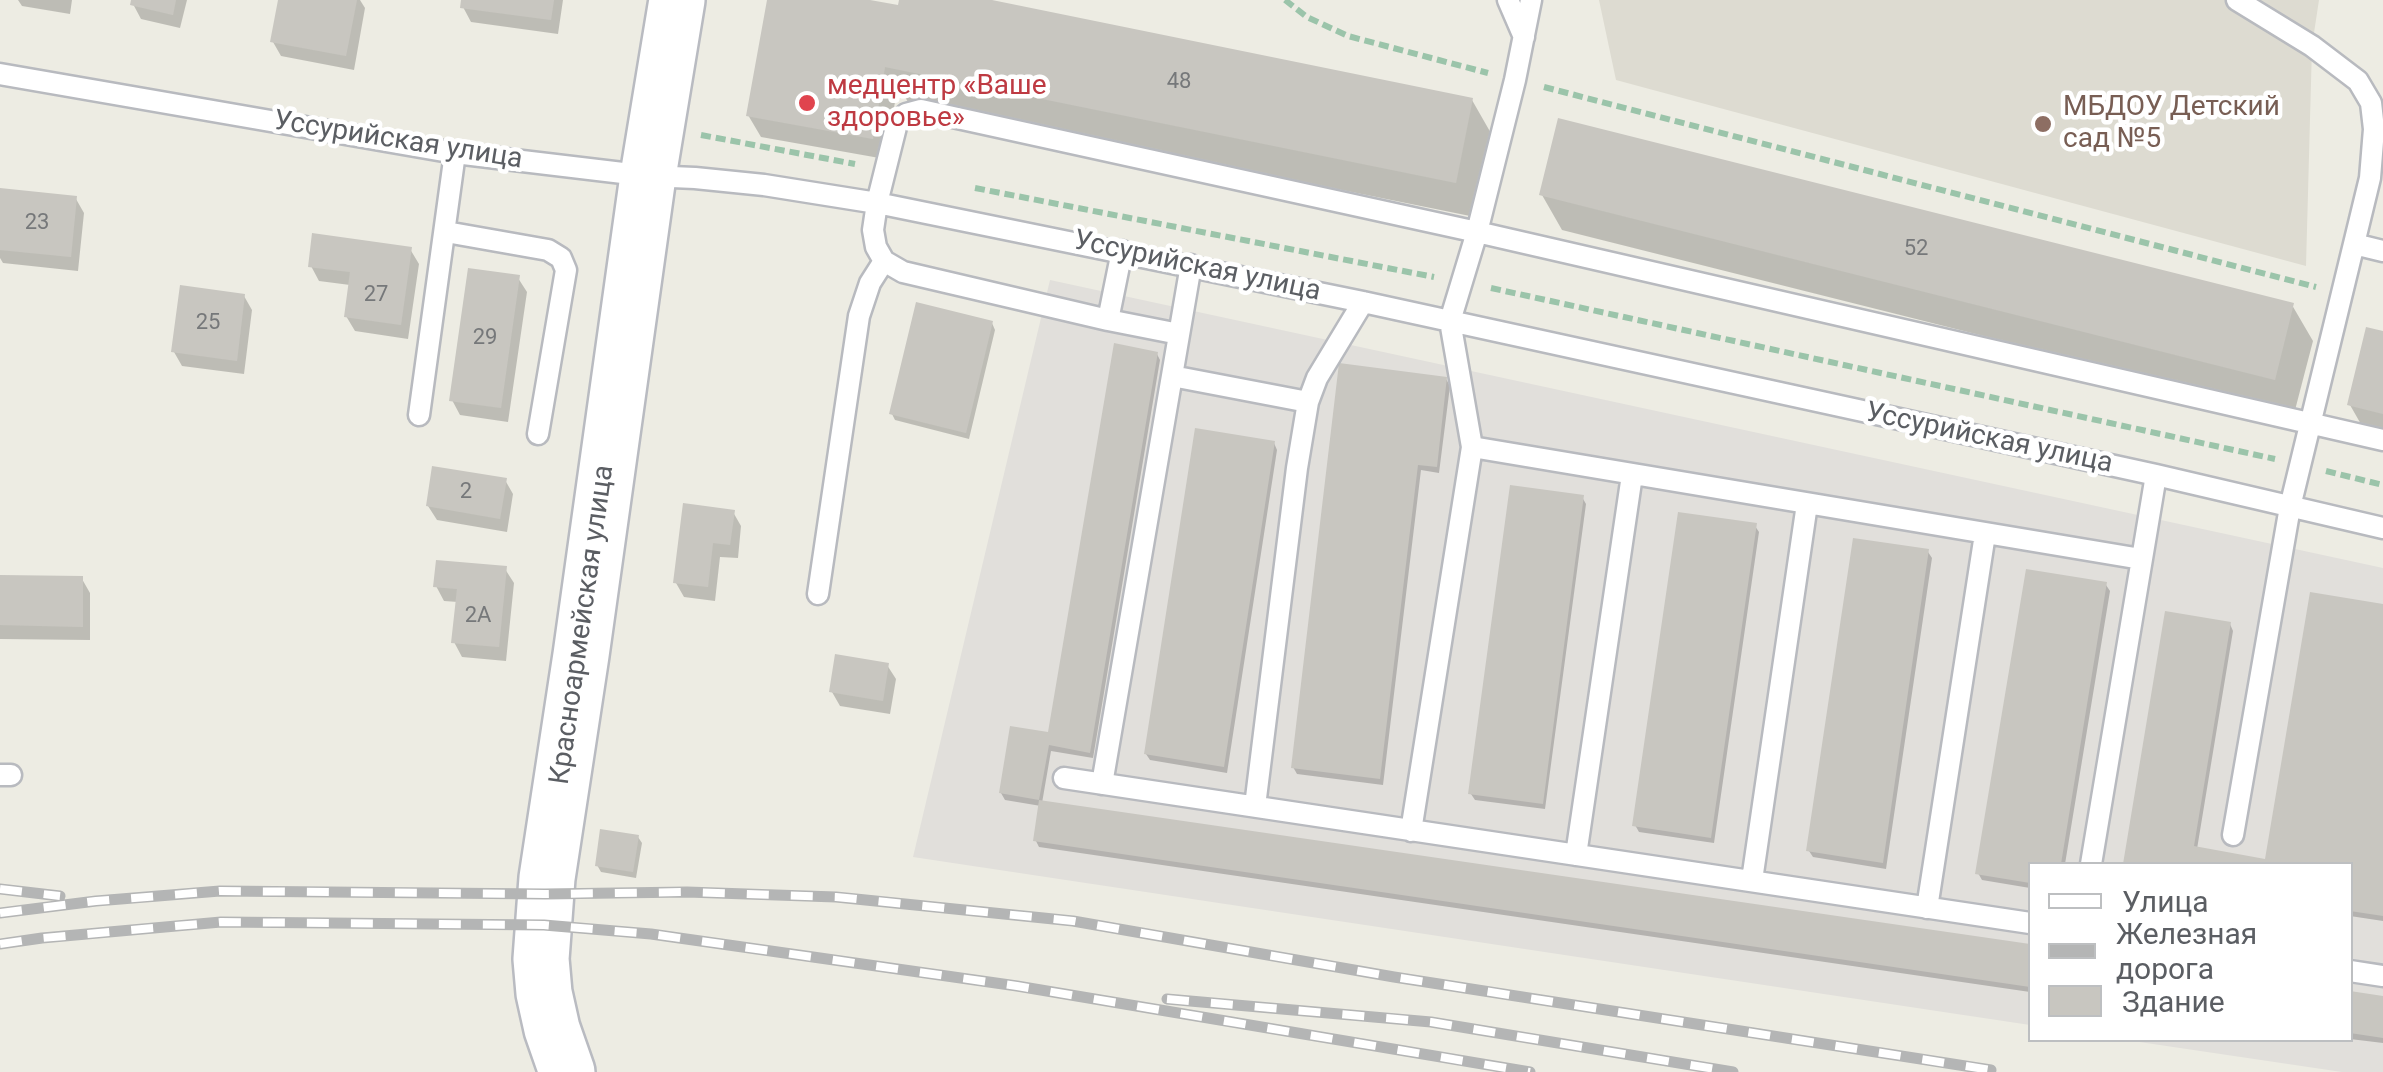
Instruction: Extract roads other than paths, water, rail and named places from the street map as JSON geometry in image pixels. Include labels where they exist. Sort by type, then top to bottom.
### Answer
[{"type":"main road","name":"Красноармейская улица","points":[[568,1072],[544,992],[546,878],[677,0]]},
{"type":"lane","points":[[1508,0],[1524,36]]},
{"type":"lane","points":[[1411,830],[1472,448],[1450,321],[1516,80],[1531,0]]},
{"type":"lane","points":[[2234,835],[2290,507],[2354,244],[2377,177],[2371,103],[2358,80],[2237,0]]},
{"type":"lane","name":"Уссурийская улица","points":[[0,74],[455,153],[764,185],[877,202],[1363,302],[2383,528]]},
{"type":"lane","points":[[1179,334],[903,272],[884,261],[873,230],[897,123],[906,114],[921,110],[1477,232],[2383,440]]},
{"type":"lane","points":[[419,414],[455,153]]},
{"type":"lane","points":[[446,232],[548,250],[561,258],[566,270],[538,434]]},
{"type":"lane","points":[[2354,244],[2383,251]]},
{"type":"lane","points":[[1108,320],[1122,252]]},
{"type":"lane","points":[[818,594],[859,316],[870,283],[884,261]]},
{"type":"lane","points":[[1102,784],[1191,265]]},
{"type":"lane","points":[[1255,806],[1308,402],[1317,378],[1363,302]]},
{"type":"lane","points":[[1172,376],[1308,402]]},
{"type":"lane","points":[[1472,448],[2141,559]]},
{"type":"lane","points":[[1576,855],[1632,475]]},
{"type":"lane","points":[[2091,862],[2156,476]]},
{"type":"lane","points":[[1752,880],[1807,504]]},
{"type":"lane","points":[[1927,908],[1985,534]]},
{"type":"lane","points":[[1064,778],[2028,923]]},
{"type":"lane","points":[[2353,971],[2383,976]]},
{"type":"railway","points":[[0,889],[60,896]]},
{"type":"railway","points":[[0,913],[220,891],[687,892],[836,897],[1073,921],[1394,977],[1991,1070]]},
{"type":"railway","points":[[0,944],[221,922],[544,925],[651,934],[1017,986],[1530,1072]]},
{"type":"railway","points":[[1167,999],[1431,1022],[1733,1072]]},
{"type":"place","name":"медцентр «Ваше здоровье»","points":[[807,103]]},
{"type":"place","name":"МБДОУ Детский сад №5","points":[[2043,124]]}]
